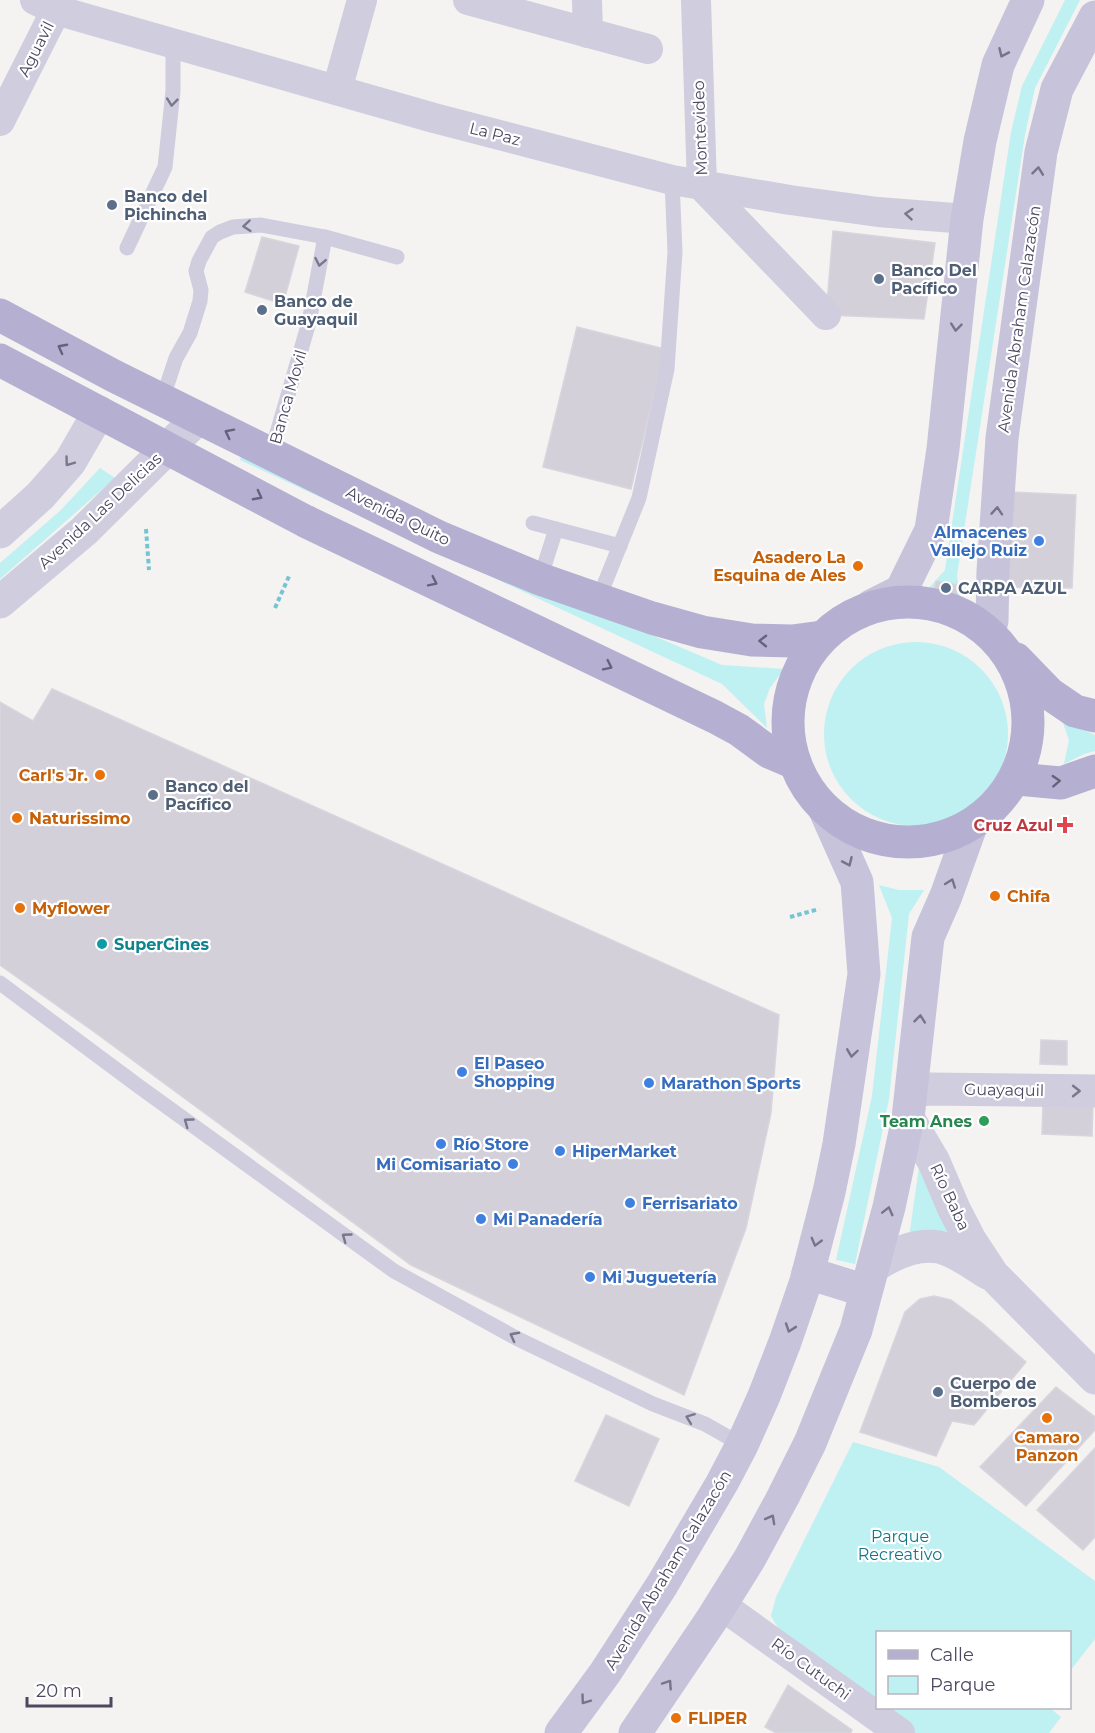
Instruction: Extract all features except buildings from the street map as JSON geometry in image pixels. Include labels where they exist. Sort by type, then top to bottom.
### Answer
[{"type":"main road","points":[[994,637],[1023,685],[1029,733],[1016,780],[997,806],[971,826],[934,840],[895,842],[856,831],[824,808],[807,787],[795,763],[789,741],[787,718],[790,696],[807,655],[822,637],[844,619],[901,591],[932,530],[944,442],[967,219],[980,141],[998,65],[1028,0]]},
{"type":"main road","name":"Avenida Abraham Calazacón","points":[[994,637],[993,571],[1002,438],[1041,152],[1058,89],[1095,16]]},
{"type":"main road","name":"Avenida Quito","points":[[0,315],[114,376],[439,537],[540,579],[652,618],[702,632],[752,640],[792,641],[822,637]]},
{"type":"main road","points":[[0,360],[305,521],[707,713],[739,730],[768,752],[795,763]]},
{"type":"main road","points":[[871,606],[912,601],[953,610],[994,637],[1050,694],[1075,711],[1095,716]]},
{"type":"main road","points":[[1016,780],[1061,783],[1095,771]]},
{"type":"main road","name":"Avenida Abraham Calazacón","points":[[561,1733],[605,1673],[698,1526],[742,1444],[785,1342],[808,1273],[839,1144],[864,974],[857,882],[824,808]]},
{"type":"main road","points":[[635,1733],[750,1558],[810,1443],[856,1330],[889,1207],[910,1104],[928,937],[946,896],[971,826]]},
{"type":"main road","points":[[808,1273],[870,1279]]},
{"type":"street","points":[[328,88],[343,0]]},
{"type":"street","points":[[328,88],[362,0]]},
{"type":"street","points":[[468,0],[648,49]]},
{"type":"street","points":[[586,0],[588,33]]},
{"type":"street","name":"Montevideo","points":[[696,0],[702,186],[826,315]]},
{"type":"street","name":"La Paz","points":[[45,5],[434,118],[672,180],[878,212],[967,219]]},
{"type":"street","name":"Aguavil","points":[[0,121],[45,5]]},
{"type":"street","points":[[0,532],[40,496],[70,462],[99,412],[114,376]]},
{"type":"street","name":"Avenida Las Delicias","points":[[0,602],[84,531],[198,418]]},
{"type":"street","name":"Guayaquil","points":[[910,1104],[928,1089],[1095,1091]]},
{"type":"street","name":"Río Baba","points":[[910,1104],[969,1240],[993,1275],[1095,1378]]},
{"type":"street","name":"Río Baba","points":[[870,1279],[894,1254],[922,1247],[939,1247],[993,1275]]},
{"type":"street","name":"Río Cutuchi","points":[[721,1605],[891,1730]]},
{"type":"lane","points":[[127,248],[165,167],[173,91],[173,44]]},
{"type":"lane","points":[[598,600],[639,498],[668,369],[675,252],[672,180]]},
{"type":"lane","points":[[162,400],[176,358],[190,333],[200,301],[201,290],[196,272],[199,261],[213,237],[220,232],[233,227],[261,225],[325,237],[397,257]]},
{"type":"lane","name":"Banca Movil","points":[[271,454],[309,322],[325,237]]},
{"type":"lane","points":[[533,523],[620,546]]},
{"type":"lane","points":[[540,579],[556,529]]},
{"type":"lane","points":[[0,982],[136,1085],[394,1271],[518,1339],[653,1404],[705,1424],[742,1444]]},
{"type":"path","points":[[146,529],[149,570]]},
{"type":"path","points":[[275,609],[290,574]]},
{"type":"path","points":[[790,917],[819,909]]},
{"type":"green space","points":[[1065,0],[1080,0],[1035,88],[1025,135],[957,576],[960,596],[927,590],[945,570],[1011,132],[1022,86]]},
{"type":"green space","points":[[243,450],[544,589],[722,665],[784,669],[770,688],[764,704],[767,728],[722,684],[240,460]]},
{"type":"green space","points":[[100,468],[115,478],[0,579],[0,563],[61,510]]},
{"type":"green space","points":[[916,642],[951,649],[981,669],[1001,699],[1008,734],[1001,769],[981,799],[951,819],[916,826],[881,819],[851,799],[831,769],[824,734],[831,699],[851,669],[881,649]]},
{"type":"green space","points":[[1062,720],[1095,735],[1095,751],[1064,764],[1069,740]]},
{"type":"green space","points":[[879,885],[899,890],[924,890],[909,914],[889,1099],[855,1264],[836,1260],[872,1096],[892,918]]},
{"type":"green space","points":[[920,1160],[954,1239],[909,1237]]},
{"type":"green space","name":"Parque Recreativo","points":[[853,1442],[939,1467],[1095,1581],[1095,1639],[1071,1670],[1071,1631],[876,1631],[876,1704],[781,1633],[771,1616],[776,1597]]},
{"type":"green space","points":[[882,1709],[1051,1709],[1061,1717],[1049,1733],[914,1733]]},
{"type":"place","name":"Banco del Pichincha","points":[[112,205]]},
{"type":"place","name":"Banco Del Pacífico","points":[[879,279]]},
{"type":"place","name":"Banco de Guayaquil","points":[[262,310]]},
{"type":"place","name":"Almacenes Vallejo Ruiz","points":[[1039,541]]},
{"type":"place","name":"Asadero La Esquina de Ales","points":[[858,566]]},
{"type":"place","name":"CARPA AZUL","points":[[946,588]]},
{"type":"place","name":"Carl's Jr.","points":[[100,775]]},
{"type":"place","name":"Banco del Pacífico","points":[[153,795]]},
{"type":"place","name":"Naturissimo","points":[[17,818]]},
{"type":"place","name":"Cruz Azul","points":[[1065,825]]},
{"type":"place","name":"Chifa","points":[[995,896]]},
{"type":"place","name":"Myflower","points":[[20,908]]},
{"type":"place","name":"SuperCines","points":[[102,944]]},
{"type":"place","name":"El Paseo Shopping","points":[[462,1072]]},
{"type":"place","name":"Marathon Sports","points":[[649,1083]]},
{"type":"place","name":"Team Anes","points":[[984,1121]]},
{"type":"place","name":"Río Store","points":[[441,1144]]},
{"type":"place","name":"HiperMarket","points":[[560,1151]]},
{"type":"place","name":"Mi Comisariato","points":[[513,1164]]},
{"type":"place","name":"Ferrisariato","points":[[630,1203]]},
{"type":"place","name":"Mi Panadería","points":[[481,1219]]},
{"type":"place","name":"Mi Juguetería","points":[[590,1277]]},
{"type":"place","name":"Cuerpo de Bomberos","points":[[938,1392]]},
{"type":"place","name":"Camaro Panzon","points":[[1047,1418]]},
{"type":"place","name":"FLIPER","points":[[676,1718]]}]
